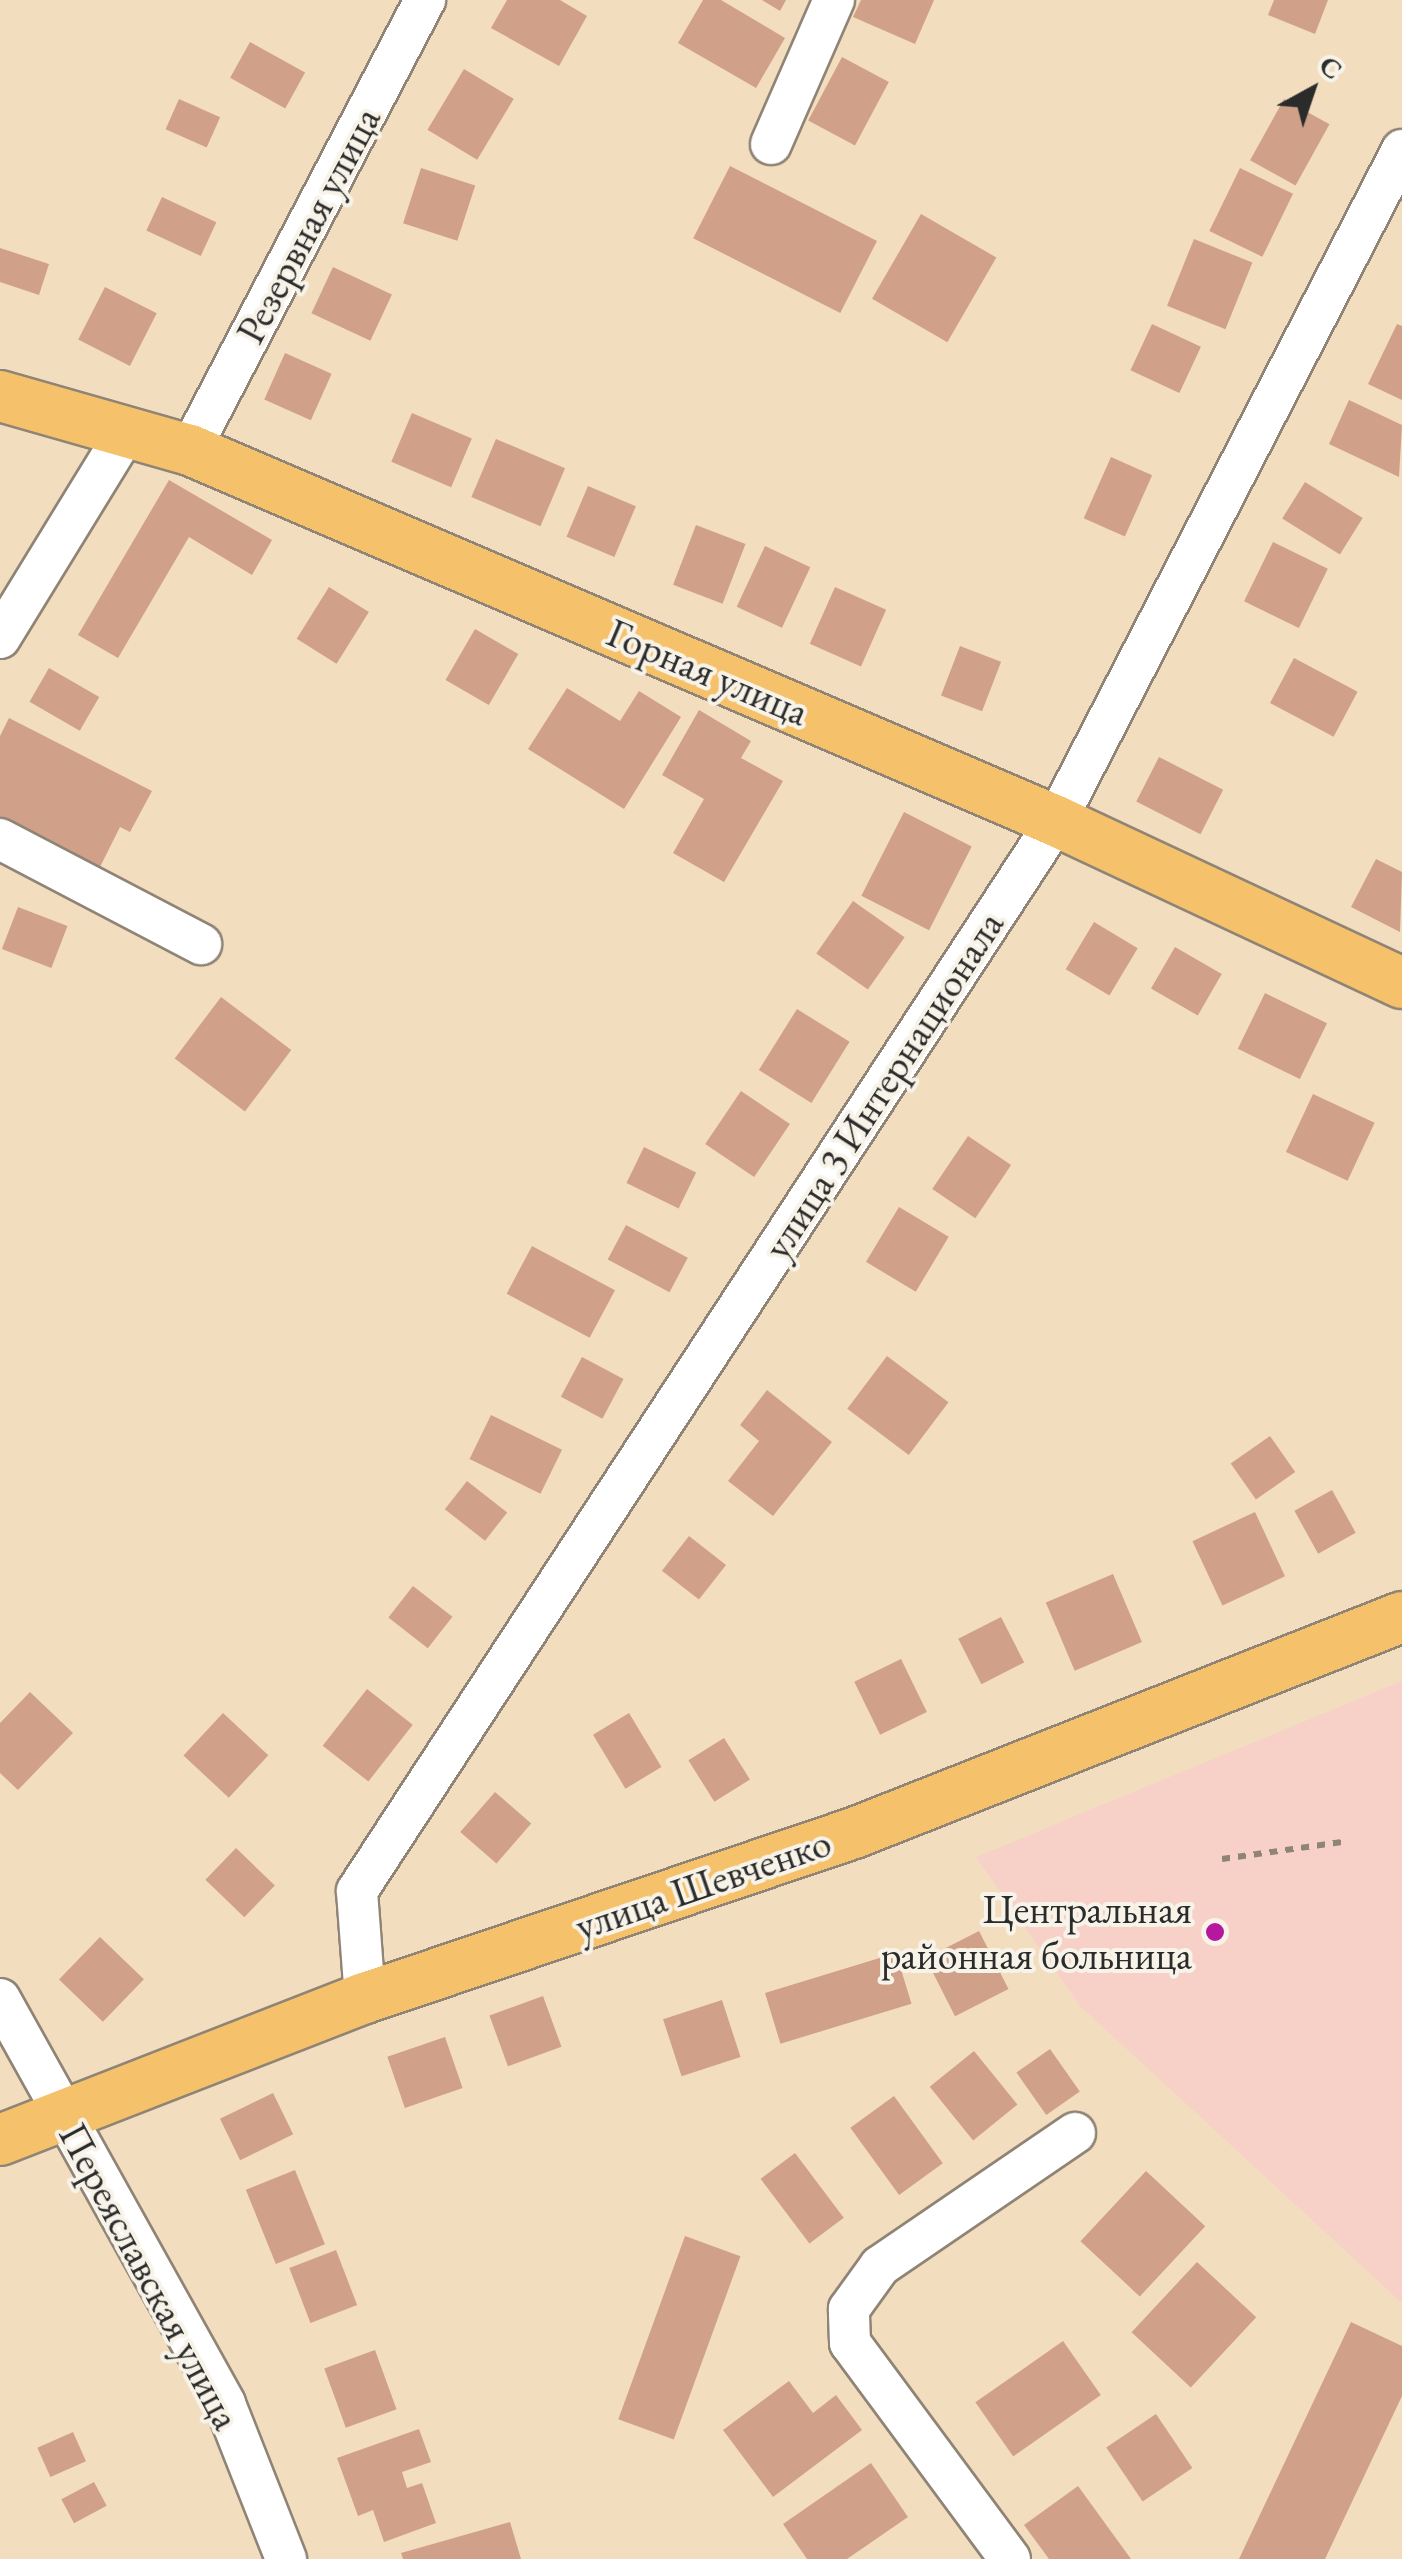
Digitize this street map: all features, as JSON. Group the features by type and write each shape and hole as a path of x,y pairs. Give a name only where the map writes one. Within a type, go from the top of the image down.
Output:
{"main road":[{"name":"Горная улица","path":"0,396 190,450 1056,821 1402,983"},
{"name":"улица Шевченко","path":"0,2140 365,1998 854,1834 1402,1618"}],"street":[{"name":"Резервная улица","path":"190,450 425,0"},
{"path":"772,144 834,0"},
{"name":"улица 3 Интернационала","path":"365,1998 357,1891 1056,821 1402,150"},
{"path":"0,638 125,434"},
{"path":"0,840 201,944"},
{"name":"Переяславская улица","path":"0,1999 226,2404 286,2559"},
{"path":"1010,2559 850,2342 849,2309 880,2266 1076,2133"}],"path":[{"path":"1222,1859 1342,1842"}],"shaded area":[{"name":"Центральная районная больница","path":"1402,1681 1402,2303 1080,2006 976,1857"}],"building":[{"path":"507,0 560,0 587,16 559,66 491,28"},
{"path":"703,0 721,0 785,38 756,88 678,43"},
{"path":"762,0 786,0 780,11"},
{"path":"861,0 934,0 915,44 853,17"},
{"path":"1274,0 1328,0 1315,34 1268,15"},
{"path":"250,42 305,73 285,108 230,78"},
{"path":"842,57 889,82 855,145 808,121"},
{"path":"464,69 514,99 477,160 427,130"},
{"path":"179,99 220,117 207,147 166,129"},
{"path":"1284,99 1329,124 1296,185 1250,160"},
{"path":"730,166 877,241 840,313 693,238"},
{"path":"421,168 475,186 457,241 403,223"},
{"path":"1240,168 1293,194 1262,257 1209,231"},
{"path":"162,197 216,222 201,256 146,231"},
{"path":"921,214 996,258 947,342 872,299"},
{"path":"1194,239 1252,263 1225,329 1167,306"},
{"path":"0,248 49,264 39,295 0,282"},
{"path":"333,267 392,294 370,341 311,313"},
{"path":"105,287 157,313 130,366 78,340"},
{"path":"1152,324 1201,347 1179,393 1130,370"},
{"path":"1397,324 1402,326 1402,400 1368,384"},
{"path":"285,353 332,374 311,420 264,400"},
{"path":"1349,400 1402,425 1399,477 1329,444"},
{"path":"412,413 472,438 451,487 391,462"},
{"path":"496,439 565,468 540,526 471,497"},
{"path":"1111,457 1152,475 1125,537 1084,518"},
{"path":"169,480 272,540 252,575 189,537 118,658 78,635"},
{"path":"1305,482 1363,518 1340,555 1282,518"},
{"path":"588,486 636,506 614,557 567,537"},
{"path":"696,525 745,544 723,604 673,585"},
{"path":"1273,542 1328,569 1299,628 1244,601"},
{"path":"765,546 810,567 782,628 737,607"},
{"path":"329,587 369,612 337,664 297,639"},
{"path":"835,587 886,610 861,666 810,644"},
{"path":"475,629 518,654 489,705 446,680"},
{"path":"960,646 1001,662 982,711 941,695"},
{"path":"1294,658 1358,692 1334,737 1270,703"},
{"path":"49,668 99,697 80,731 30,702"},
{"path":"567,688 620,721 639,691 681,717 624,809 528,749"},
{"path":"699,710 751,741 741,758 783,781 724,882 673,853 704,799 662,775"},
{"path":"9,718 152,791 130,832 120,827 99,869 0,819 0,736"},
{"path":"1159,757 1223,790 1200,834 1136,802"},
{"path":"904,812 972,847 929,930 861,896"},
{"path":"1376,859 1402,872 1400,932 1351,907"},
{"path":"853,901 905,937 868,990 816,953"},
{"path":"18,907 67,926 51,968 2,949"},
{"path":"1094,922 1138,948 1109,995 1066,969"},
{"path":"1175,947 1222,974 1198,1016 1151,989"},
{"path":"1265,993 1327,1023 1300,1079 1238,1049"},
{"path":"221,997 291,1050 245,1111 175,1058"},
{"path":"797,1009 850,1042 811,1103 759,1070"},
{"path":"741,1091 790,1124 754,1177 705,1144"},
{"path":"1313,1094 1375,1123 1348,1181 1286,1152"},
{"path":"968,1136 1011,1165 975,1218 932,1189"},
{"path":"644,1147 696,1172 679,1208 626,1183"},
{"path":"899,1207 949,1237 916,1292 866,1262"},
{"path":"626,1225 688,1258 669,1292 608,1259"},
{"path":"532,1246 615,1290 590,1338 507,1294"},
{"path":"887,1356 948,1402 909,1455 847,1409"},
{"path":"582,1357 623,1379 602,1419 561,1397"},
{"path":"767,1390 832,1442 773,1516 728,1481 759,1441 740,1425"},
{"path":"491,1415 562,1450 541,1494 470,1459"},
{"path":"1270,1436 1295,1472 1256,1500 1231,1464"},
{"path":"467,1481 507,1512 485,1541 445,1509"},
{"path":"1332,1490 1356,1533 1318,1554 1294,1511"},
{"path":"1255,1512 1285,1576 1222,1606 1192,1541"},
{"path":"689,1536 726,1565 699,1600 662,1571"},
{"path":"1113,1574 1142,1642 1075,1671 1046,1603"},
{"path":"413,1586 452,1617 428,1648 388,1618"},
{"path":"1001,1617 1024,1662 981,1684 958,1639"},
{"path":"901,1659 927,1712 880,1735 854,1682"},
{"path":"367,1689 413,1725 368,1781 323,1746"},
{"path":"30,1692 73,1733 18,1790 0,1773 0,1723"},
{"path":"223,1713 268,1755 229,1798 183,1755"},
{"path":"629,1713 661,1767 625,1789 593,1735"},
{"path":"724,1738 750,1780 714,1802 688,1760"},
{"path":"495,1792 531,1823 496,1863 460,1832"},
{"path":"236,1848 275,1886 244,1917 205,1880"},
{"path":"979,1931 1009,1989 955,2016 926,1958"},
{"path":"100,1937 144,1979 103,2022 59,1979"},
{"path":"896,1953 911,2004 780,2044 765,1993"},
{"path":"543,1996 561,2047 508,2066 489,2015"},
{"path":"722,2000 741,2057 682,2076 663,2019"},
{"path":"445,2037 463,2088 405,2108 387,2057"},
{"path":"1050,2049 1080,2092 1046,2115 1016,2073"},
{"path":"974,2051 1017,2105 973,2140 930,2087"},
{"path":"273,2093 293,2134 240,2160 220,2119"},
{"path":"894,2096 943,2163 899,2195 850,2128"},
{"path":"795,2153 844,2218 809,2244 761,2179"},
{"path":"295,2170 325,2244 276,2264 246,2190"},
{"path":"1146,2171 1205,2226 1140,2296 1081,2241"},
{"path":"685,2236 740,2256 674,2439 618,2419"},
{"path":"336,2250 357,2305 310,2323 289,2268"},
{"path":"1197,2262 1256,2317 1191,2387 1132,2332"},
{"path":"1351,2322 1402,2346 1402,2396 1325,2559 1239,2559"},
{"path":"1063,2341 1101,2395 1013,2456 975,2402"},
{"path":"375,2350 397,2409 346,2428 324,2368"},
{"path":"789,2381 813,2413 836,2395 862,2430 773,2497 723,2430"},
{"path":"1156,2414 1192,2468 1143,2501 1106,2448"},
{"path":"419,2429 431,2462 402,2472 407,2488 422,2483 436,2523 384,2542 373,2510 358,2516 337,2458"},
{"path":"73,2432 86,2461 50,2477 37,2448"},
{"path":"871,2463 908,2517 847,2559 807,2559 783,2524"},
{"path":"94,2482 107,2506 74,2523 61,2499"},
{"path":"1078,2486 1131,2559 1049,2559 1024,2525"},
{"path":"510,2522 521,2559 403,2559 401,2553"}],"place":[{"name":"Центральная районная больница","path":"1215,1932"}]}
